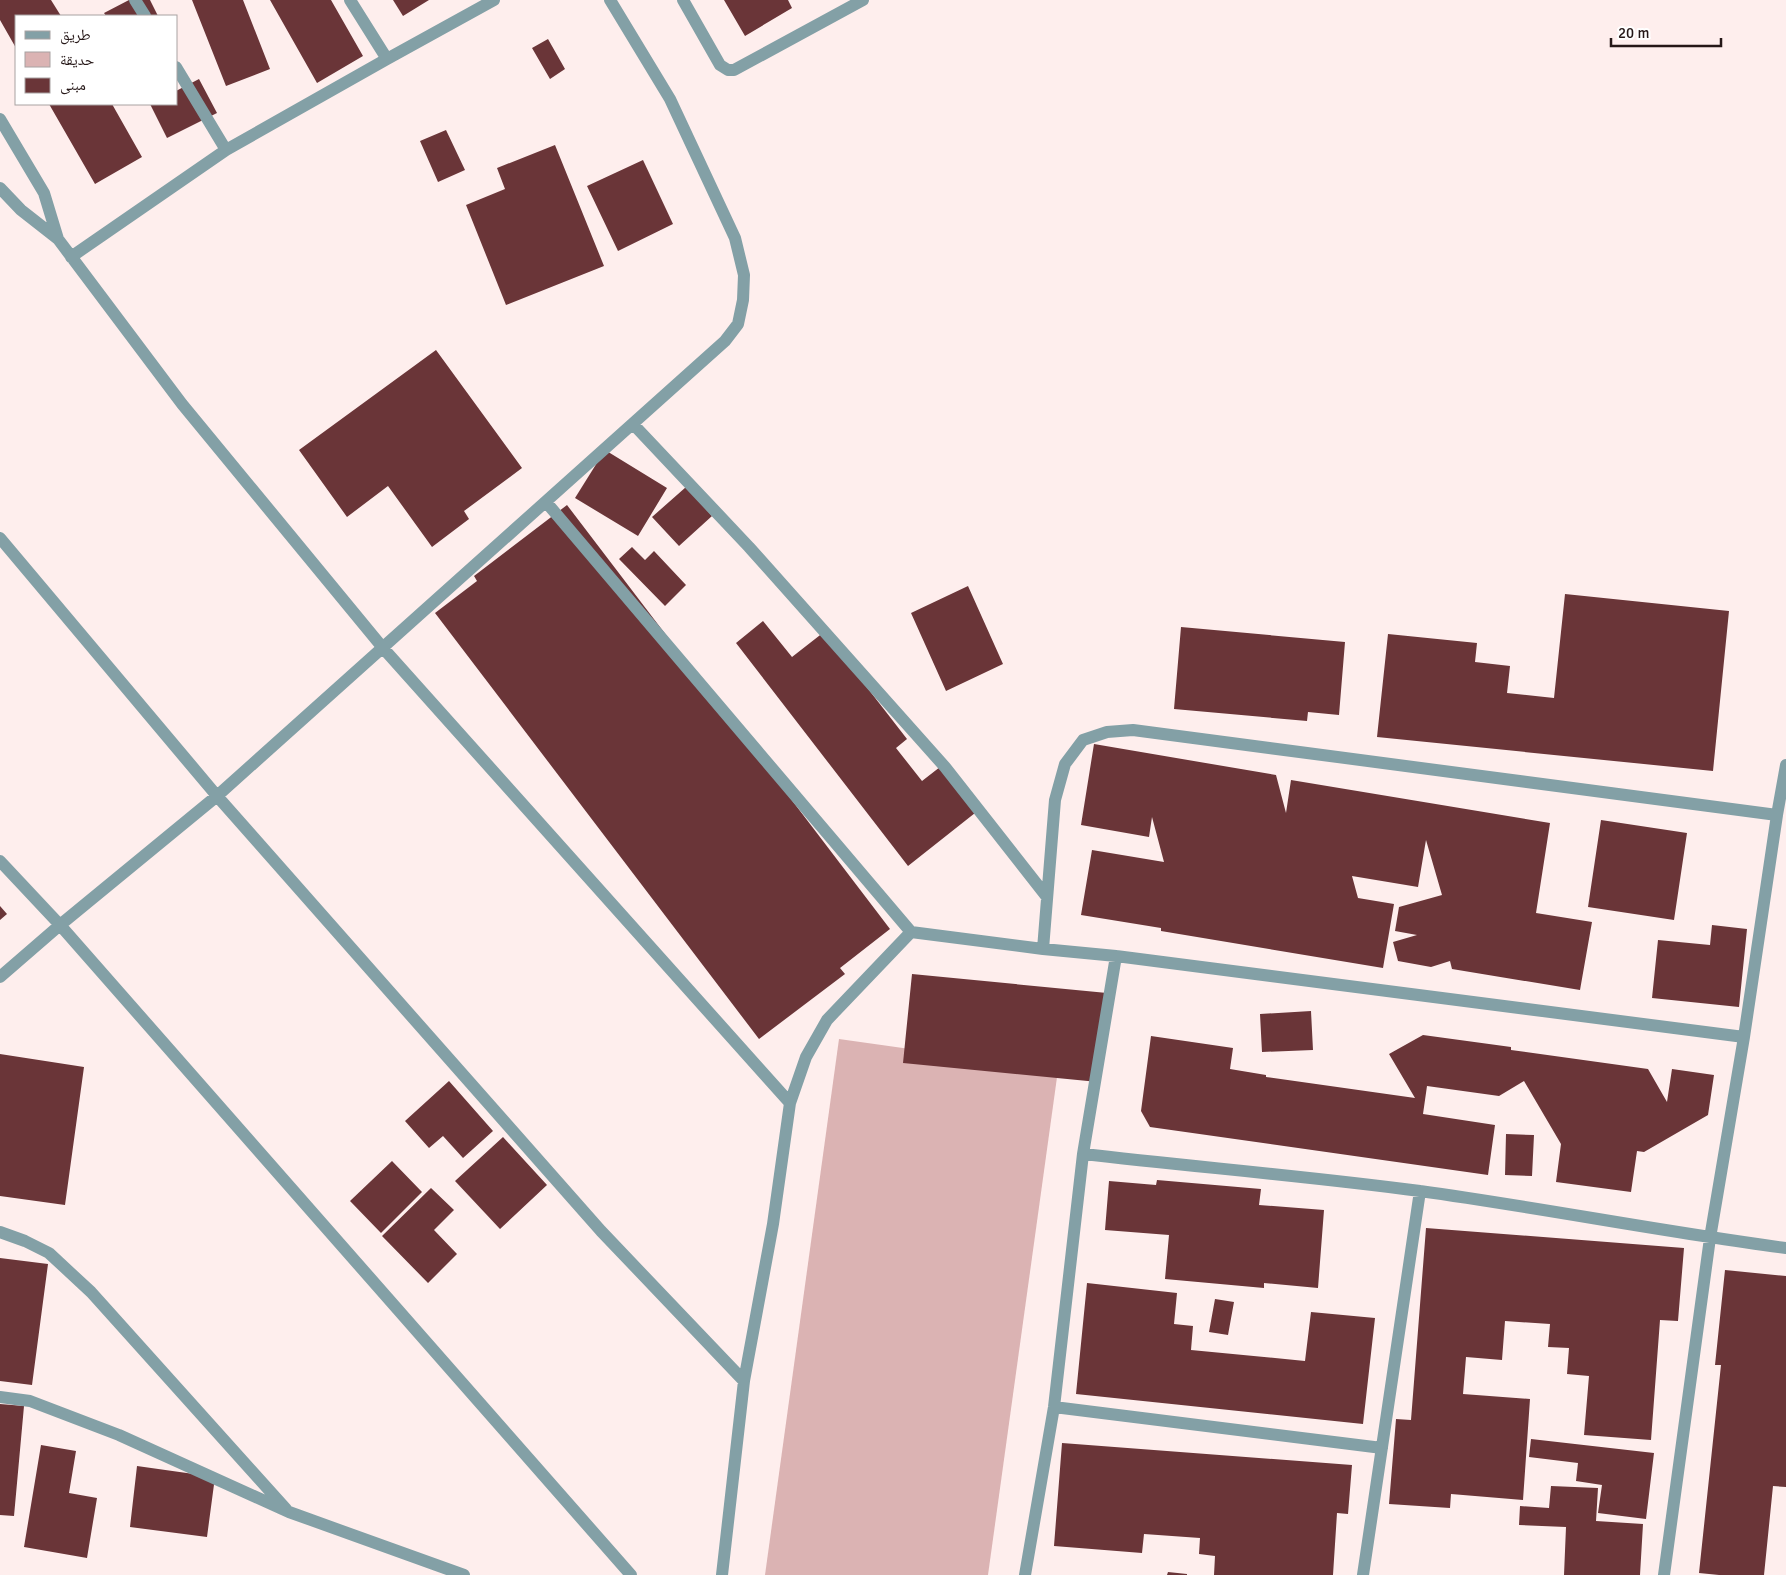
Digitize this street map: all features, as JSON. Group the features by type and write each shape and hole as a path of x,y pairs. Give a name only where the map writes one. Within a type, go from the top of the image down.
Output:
{"street":[{"path":"135,0 144,15"},
{"path":"350,0 386,59"},
{"path":"71,258 226,150 494,0"},
{"path":"0,977 60,925 217,796 725,341 738,324 743,300 744,275 735,238 670,99 610,0"},
{"path":"683,0 720,65 728,70 734,70 863,0"},
{"path":"178,70 226,150"},
{"path":"0,119 44,193 58,239 182,404 383,648 790,1103"},
{"path":"0,188 21,210 58,239"},
{"path":"633,424 756,555 945,767 1048,897"},
{"path":"546,502 911,932 1043,949 1116,956 1744,1037"},
{"path":"0,538 217,796 601,1232 744,1381"},
{"path":"1043,949 1055,800 1066,764 1083,740 1107,732 1133,730 1777,815"},
{"path":"1664,1575 1710,1238 1744,1037 1786,765"},
{"path":"0,861 60,925 631,1575"},
{"path":"722,1575 744,1381 773,1224 790,1103 806,1057 827,1020 911,932"},
{"path":"1025,1575 1054,1406 1082,1154 1116,956"},
{"path":"1082,1154 1420,1191 1710,1238 1786,1248"},
{"path":"1363,1575 1420,1191"},
{"path":"0,1232 25,1241 49,1253 91,1292 289,1512"},
{"path":"0,1397 30,1401 119,1435 289,1512 464,1575"},
{"path":"1054,1406 1382,1448"}],"green space":[{"path":"839,1039 1058,1070 988,1575 765,1575"}],"building":[{"path":"0,0 51,0 60,15 15,15 15,46 0,20"},
{"path":"129,0 150,0 158,15 105,15 104,13"},
{"path":"192,0 243,0 270,69 226,86"},
{"path":"270,0 331,0 363,56 317,83"},
{"path":"393,0 429,0 403,16"},
{"path":"724,0 788,0 792,8 745,36"},
{"path":"548,39 565,69 550,79 532,48"},
{"path":"199,79 217,113 167,138 150,105 178,105 178,90"},
{"path":"50,105 113,105 142,157 95,184"},
{"path":"446,130 465,170 438,182 420,141"},
{"path":"555,145 604,266 506,305 466,205 505,189 497,168"},
{"path":"643,160 673,224 618,251 587,186"},
{"path":"436,350 522,468 464,511 469,519 432,547 388,486 347,517 299,450"},
{"path":"605,450 667,488 638,536 575,498"},
{"path":"686,487 712,516 679,546 652,517"},
{"path":"567,505 890,929 840,968 845,974 759,1039 435,613 477,581 474,576"},
{"path":"632,547 645,560 654,551 686,585 665,606 619,559"},
{"path":"968,586 1003,664 946,691 911,613"},
{"path":"1565,594 1729,611 1713,771 1377,737 1388,634 1477,643 1475,662 1510,666 1507,693 1554,698"},
{"path":"763,621 792,657 824,632 907,739 896,748 922,781 940,767 975,813 908,866 736,643"},
{"path":"1181,627 1345,642 1339,715 1308,712 1307,721 1174,709"},
{"path":"1094,744 1276,775 1286,813 1291,780 1550,823 1536,913 1592,922 1580,990 1452,969 1450,961 1431,967 1398,961 1393,942 1417,935 1395,931 1399,907 1442,895 1426,840 1418,887 1352,876 1358,898 1394,904 1383,968 1161,931 1161,928 1081,915 1092,850 1164,862 1152,817 1149,837 1081,825"},
{"path":"1601,820 1687,833 1674,920 1588,907"},
{"path":"0,906 7,914 0,920"},
{"path":"1712,925 1747,929 1739,1007 1652,998 1658,940 1710,945"},
{"path":"912,974 1107,993 1098,1082 903,1063"},
{"path":"1311,1011 1313,1050 1262,1052 1260,1014"},
{"path":"1423,1035 1511,1047 1511,1050 1648,1069 1667,1102 1672,1069 1714,1075 1708,1115 1644,1152 1637,1151 1631,1192 1556,1182 1561,1144 1524,1081 1499,1096 1427,1086 1423,1114 1495,1125 1488,1175 1150,1127 1141,1111 1151,1036 1233,1048 1230,1069 1266,1075 1266,1077 1415,1098 1389,1054"},
{"path":"0,1054 84,1067 65,1205 0,1196"},
{"path":"449,1081 493,1131 463,1158 443,1136 429,1148 405,1121"},
{"path":"1506,1134 1534,1135 1532,1176 1505,1175"},
{"path":"503,1137 547,1185 500,1229 455,1181"},
{"path":"392,1161 422,1192 381,1233 350,1201"},
{"path":"1157,1180 1261,1189 1259,1205 1324,1210 1318,1288 1264,1283 1264,1288 1165,1279 1169,1235 1105,1230 1109,1181 1156,1185"},
{"path":"431,1188 454,1210 434,1230 457,1254 428,1283 382,1236"},
{"path":"1426,1228 1684,1248 1678,1321 1660,1320 1651,1440 1584,1435 1589,1376 1567,1374 1569,1348 1548,1347 1550,1324 1505,1321 1502,1360 1466,1357 1463,1394 1530,1399 1523,1500 1451,1494 1450,1508 1389,1504 1396,1419 1411,1420"},
{"path":"0,1258 48,1264 32,1385 0,1381"},
{"path":"1725,1270 1786,1276 1786,1487 1773,1486 1764,1575 1699,1573 1721,1365 1715,1365"},
{"path":"1087,1283 1177,1293 1174,1324 1193,1326 1191,1350 1305,1361 1311,1312 1375,1318 1363,1424 1076,1394"},
{"path":"1215,1299 1234,1302 1228,1335 1209,1332"},
{"path":"0,1404 24,1406 14,1516 0,1515"},
{"path":"1531,1439 1654,1453 1646,1519 1598,1513 1602,1485 1576,1481 1578,1463 1529,1457"},
{"path":"1062,1443 1352,1465 1348,1514 1337,1513 1333,1575 1214,1575 1215,1556 1199,1554 1200,1538 1144,1534 1142,1553 1054,1546"},
{"path":"41,1445 76,1451 69,1493 97,1498 87,1558 24,1547"},
{"path":"137,1466 215,1477 207,1537 130,1527"},
{"path":"1551,1486 1598,1488 1596,1521 1643,1524 1640,1575 1564,1575 1566,1527 1519,1525 1520,1506 1549,1508"},
{"path":"1168,1572 1187,1574 1187,1575 1167,1575"}]}
